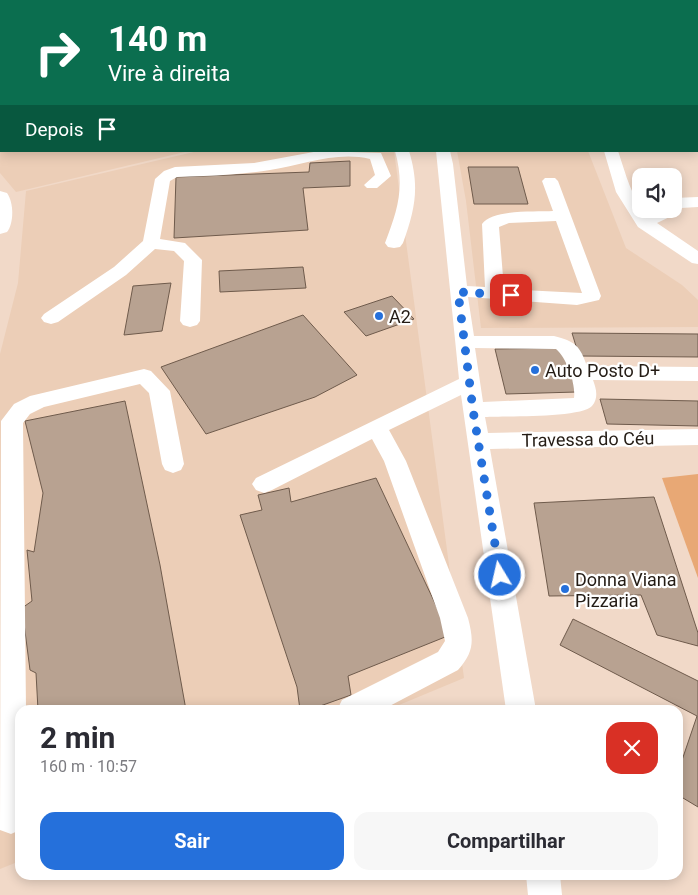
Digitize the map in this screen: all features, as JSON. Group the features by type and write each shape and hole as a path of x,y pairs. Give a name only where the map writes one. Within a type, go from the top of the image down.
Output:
{"highway":[{"path":"0,197 2,219 0,228"}],"street":[{"path":"197,172 262,152"},
{"path":"51,318 120,271 151,243 162,179 169,174 250,168 343,152"},
{"path":"358,152 376,156 382,176 372,185"},
{"path":"394,243 406,212 410,189 408,168 402,152"},
{"path":"443,152 473,410 520,705"},
{"path":"611,152 627,199 644,223 698,259"},
{"path":"458,292 577,299 592,296 550,181"},
{"path":"622,186 632,191"},
{"path":"495,294 490,224 506,218 563,216"},
{"path":"644,223 654,218"},
{"path":"151,243 179,247 193,260 190,321"},
{"path":"464,342 554,342 563,345 572,352 586,390 584,402 577,406 473,410"},
{"path":"579,373 698,374"},
{"path":"11,818 12,421 22,409 38,401 144,376 159,391 173,464"},
{"path":"264,484 470,382"},
{"path":"362,705 448,661 456,653 460,643 454,618 395,461 376,427"},
{"name":"Travessa do Céu","path":"478,441 698,437"},
{"path":"544,880 545,895"}],"shaded area":[{"path":"0,152 185,152 16,192 0,173"},
{"path":"194,152 394,152 464,678 399,705 15,705 15,863 0,869 0,354 18,283 26,191"},
{"path":"457,152 588,152 626,248 682,285 698,300 698,327 481,328 466,201"},
{"path":"698,474 698,578 662,478"}],"building":[{"path":"350,161 350,186 303,188 308,230 174,238 176,177 309,172 310,163"},
{"path":"468,167 518,167 528,204 474,204"},
{"path":"303,267 306,288 220,292 219,271"},
{"path":"171,283 162,331 124,335 133,286"},
{"name":"A2","path":"392,296 414,319 366,336 344,312"},
{"path":"303,315 357,375 315,397 206,434 161,367"},
{"path":"572,333 698,334 698,357 579,356"},
{"name":"Auto Posto D+","path":"562,348 577,392 506,394 495,349"},
{"path":"600,399 698,401 698,426 607,424"},
{"path":"125,401 160,565 185,705 38,705 36,673 30,670 22,608 32,601 27,550 34,552 43,493 25,421"},
{"path":"376,478 450,635 348,676 351,695 323,705 299,705 297,687 240,515 262,510 258,495 289,488 291,502"},
{"path":"654,497 698,633 698,646 657,635 641,595 549,596 534,503"},
{"path":"573,619 698,681 698,807 683,798 683,757 697,716 683,709 683,705 676,705 560,645"}],"place":[{"name":"A2","path":"379,316"},
{"name":"Auto Posto D+","path":"535,370"},
{"name":"Donna Viana Pizzaria","path":"565,589"}],"route":[{"path":"500,575 473,410 458,292 511,295"}]}
